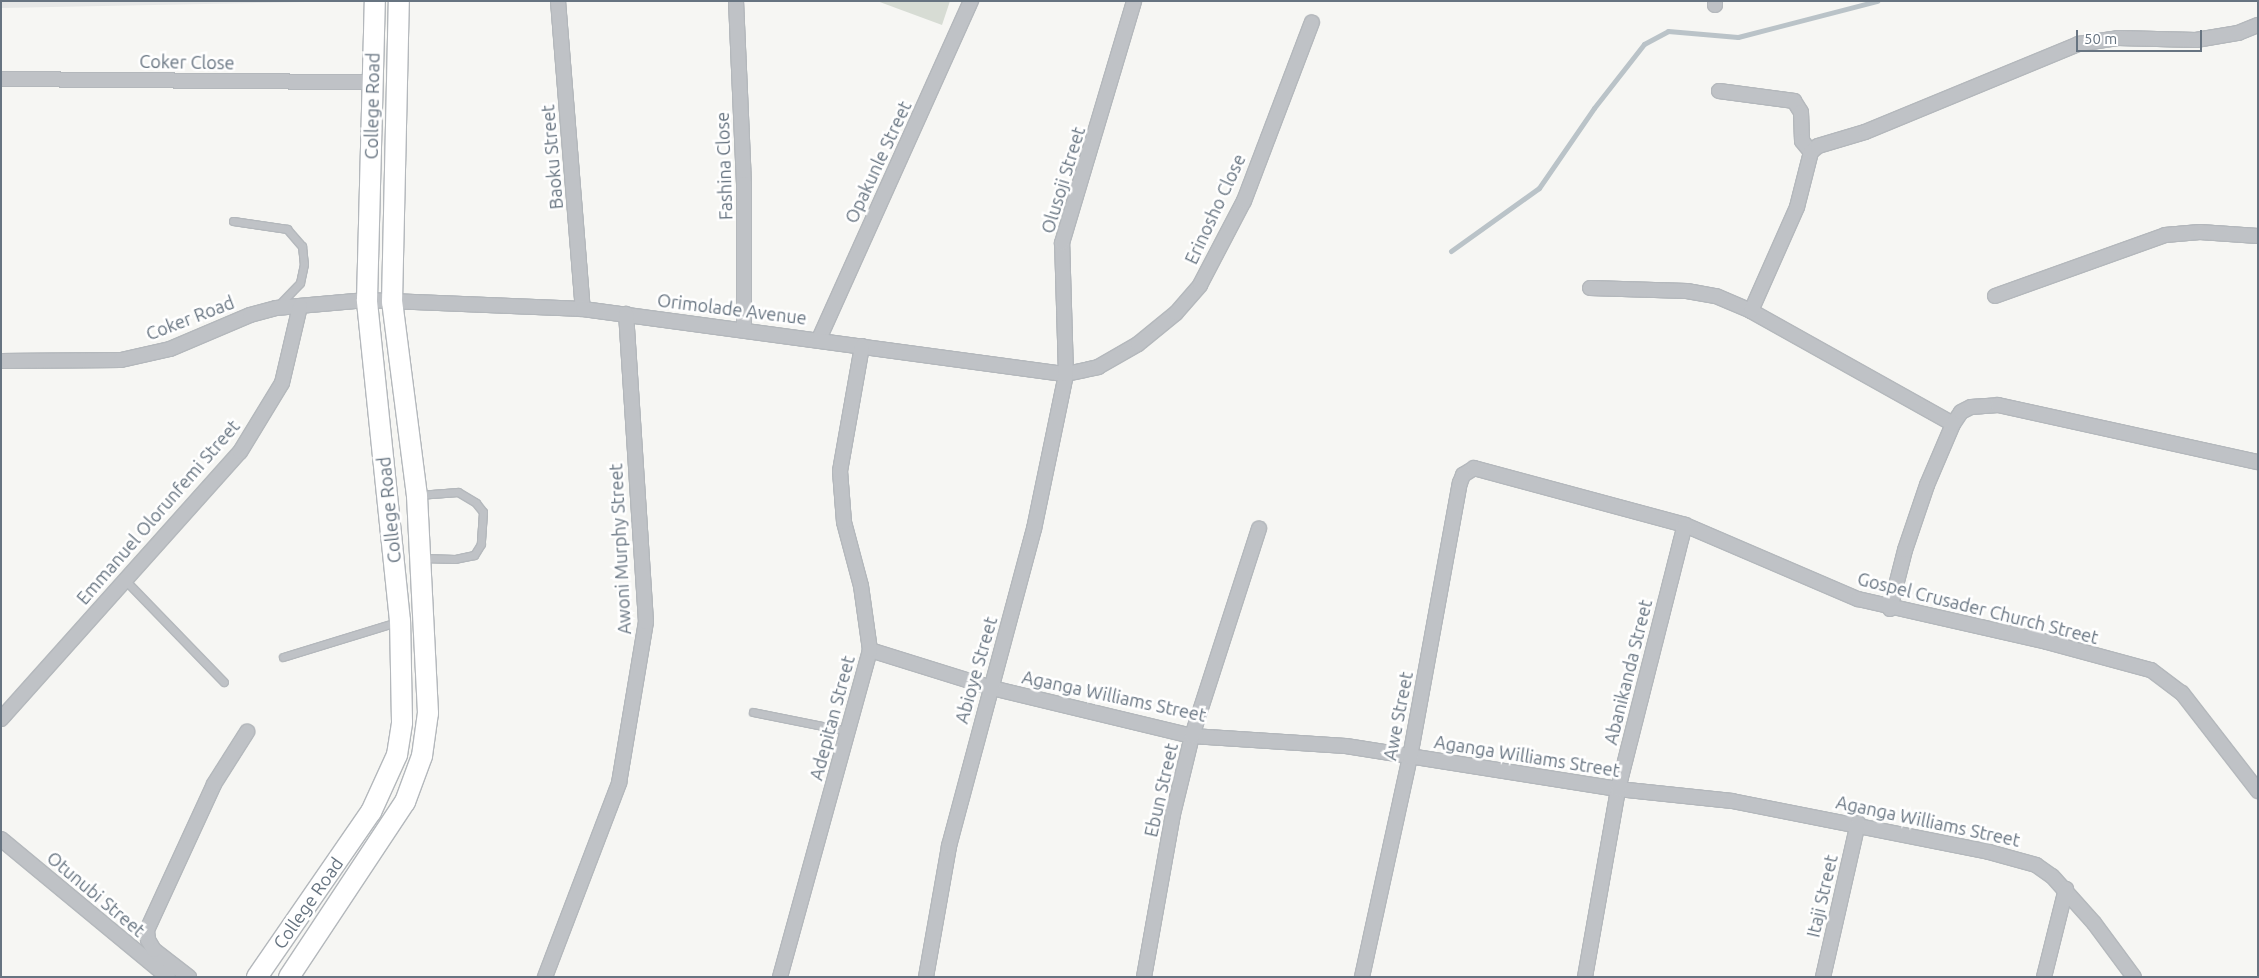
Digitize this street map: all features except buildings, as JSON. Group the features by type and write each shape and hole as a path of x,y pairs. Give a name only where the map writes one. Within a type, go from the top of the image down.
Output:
{"main road":[{"name":"College Road","path":"257,977 371,812 397,755 402,722 400,621 367,300 375,1"},
{"name":"College Road","path":"289,977 405,802 422,756 428,713 417,496 392,302 399,1"}],"street":[{"name":"Baoku Street","path":"558,1 583,309"},
{"name":"Fashina Close","path":"736,1 744,184 744,330"},
{"name":"Opakunle Street","path":"819,339 971,1"},
{"name":"Olusoji Street","path":"1066,374 1062,243 1134,1"},
{"name":"Erinosho Close","path":"1066,374 1098,367 1138,344 1176,313 1200,285 1244,201 1312,22"},
{"path":"1751,311 1797,207 1811,152 1827,142 1873,129 2078,44 2118,38 2196,40 2238,33 2258,25"},
{"name":"Coker Close","path":"1,79 373,82"},
{"path":"1719,90 1794,101 1801,112 1802,141 1811,152"},
{"path":"1995,296 2164,235 2210,233 2258,236"},
{"path":"1590,288 1687,292 1716,296 1751,311 1953,424"},
{"name":"Coker Road","path":"1,361 120,360 170,349 250,315 276,308 367,300 392,302"},
{"name":"Orimolade Avenue","path":"392,302 583,309 819,339 1066,374"},
{"name":"Emmanuel Olorunfemi Street","path":"1,718 240,452 261,421 282,383 300,306"},
{"name":"Awoni Murphy Street","path":"546,977 618,783 646,622 626,314"},
{"name":"Adepitan Street","path":"780,977 870,650 861,586 844,522 840,471 862,346"},
{"name":"Abioye Street","path":"926,977 949,846 979,726 992,688 1034,529 1066,374"},
{"path":"1890,608 1908,541 1953,424 1961,412 1971,407 1998,405 2258,462"},
{"name":"Gospel Crusader Church Street","path":"1474,468 1685,525 1837,592 1890,608 2047,642 2151,670 2182,693 2258,791"},
{"name":"Awe Street","path":"1362,977 1410,757 1460,483 1463,475 1474,468"},
{"name":"Abanikanda Street","path":"1585,977 1618,789 1685,525"},
{"name":"Ebun Street","path":"1144,977 1173,814 1192,736 1259,530"},
{"name":"Aganga Williams Street","path":"870,650 992,688 1192,736 1294,741 1618,789 1732,801 1858,823 2036,865 2066,889 2134,977"},
{"path":"189,977 154,950 147,930 214,784 247,732"},
{"name":"Itaji Street","path":"1823,977 1858,823"},
{"name":"Otunubi Street","path":"1,838 168,977"},
{"path":"2044,977 2066,889"}],"lane":[{"path":"233,221 287,229 302,246 304,264 300,282 276,308"},
{"path":"417,496 458,492 476,503 484,512 481,544 474,555 455,559 420,558"},
{"path":"124,580 224,682"},
{"path":"283,657 400,621"},
{"path":"753,712 848,731"}],"shaded area":[{"path":"1,1 357,1 1,8"},
{"path":"877,1 950,1 942,25"}],"waterway":[{"path":"1451,251 1539,188 1594,108 1644,44 1668,31 1738,37 1877,1"}]}
